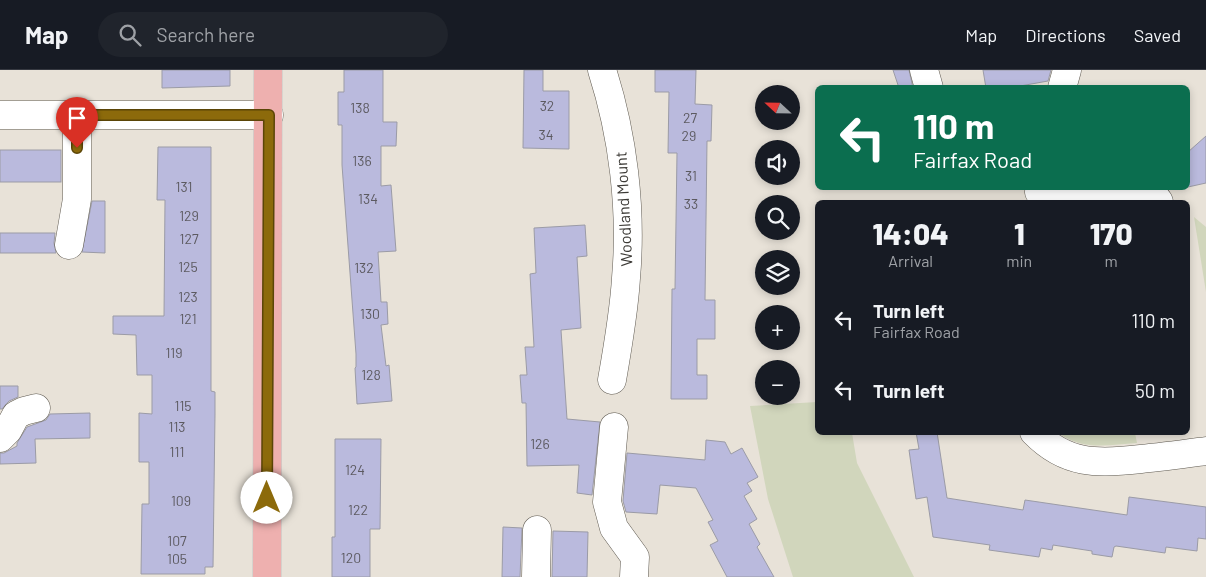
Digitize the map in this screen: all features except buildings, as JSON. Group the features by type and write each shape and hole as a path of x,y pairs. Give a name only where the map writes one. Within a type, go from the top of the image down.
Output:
{"main road":[{"path":"267,577 268,70"}],"street":[{"name":"Woodland Mount","path":"602,70 608,87 621,147 627,217 627,276 622,326 612,380"},
{"path":"924,70 929,85"},
{"path":"1063,85 1066,70"},
{"path":"0,115 269,115"},
{"path":"69,245 77,199 77,115"},
{"path":"1038,194 1059,198 1122,190"},
{"path":"1141,190 1158,200"},
{"path":"0,438 8,430 16,415 36,408"},
{"path":"614,427 607,502 614,528 634,567"},
{"path":"1037,435 1044,443 1062,453 1075,459 1092,462 1112,463 1206,450"},
{"path":"536,577 537,530"}],"green space":[{"path":"1194,217 1206,227 1206,292"},
{"path":"815,402 815,435 852,435 857,463 914,577 793,577 768,499 750,406 800,405 800,403"},
{"path":"1062,435 1135,435 1137,443 1096,446 1068,439"}],"route":[{"path":"77,148 77,115 269,115 267,498"}]}
